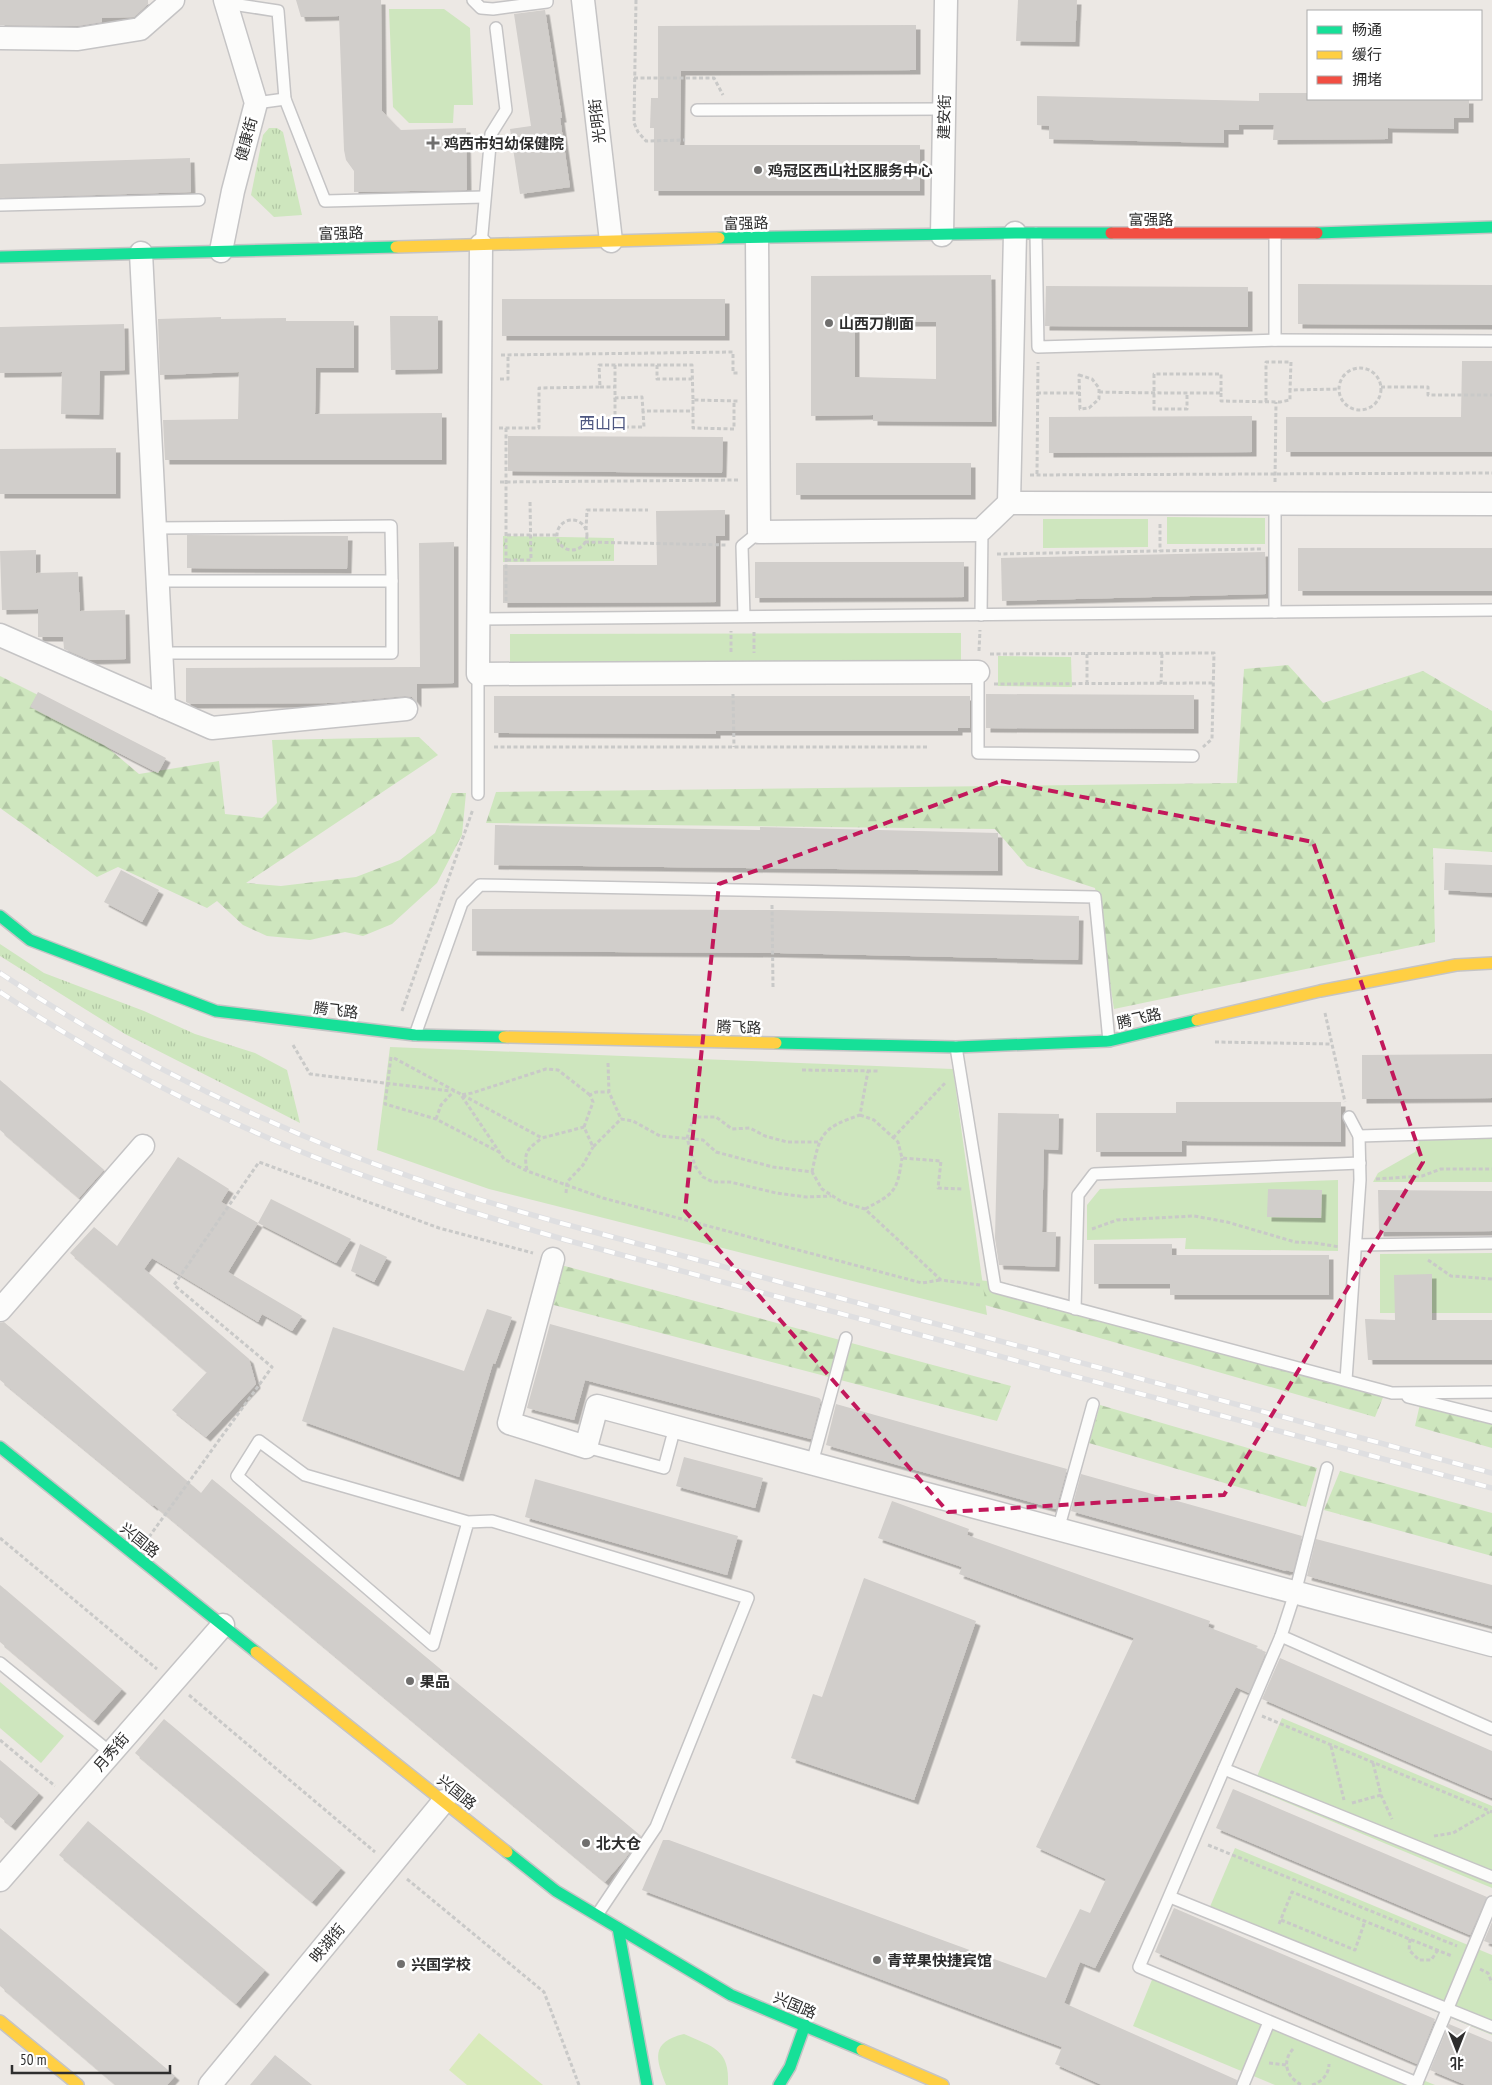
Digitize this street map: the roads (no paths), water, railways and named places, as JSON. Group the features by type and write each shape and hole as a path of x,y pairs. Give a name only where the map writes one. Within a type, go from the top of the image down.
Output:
{"street":[{"path":"0,38 78,39 140,29 173,0"},
{"name":"光明街","path":"583,0 611,241"},
{"name":"建安街","path":"942,234 946,0"},
{"name":"健康街","path":"221,251 233,191 256,103 226,1"},
{"name":"富强路","path":"0,257 757,237 1026,233 1275,234 1492,227"},
{"path":"757,237 759,479 751,539 982,529 1009,503 1011,393 1026,233"},
{"path":"481,245 478,674 981,666"},
{"path":"141,253 164,706"},
{"path":"1009,503 1492,504"},
{"path":"0,635 212,728 406,709"},
{"name":"腾飞路","path":"0,916 30,940 216,1011 415,1035 956,1047 1110,1041 1320,991 1456,965 1492,963"},
{"path":"0,1310 143,1146"},
{"path":"553,1259 509,1423 586,1447 597,1406 1492,1645"},
{"name":"兴国路","path":"0,1447 556,1891 731,1995 943,2085"},
{"name":"月秀街","path":"0,1880 223,1625"},
{"name":"映湖街","path":"210,2085 444,1801"},
{"path":"618,1928 647,2085"},
{"path":"0,2021 78,2085"},
{"path":"779,2085 790,2067 805,2025"}],"lane":[{"path":"473,0 481,8 493,9 547,2 546,0"},
{"path":"226,1 278,11 285,99 325,201 484,197"},
{"path":"481,245 484,197 492,134 506,110 496,28"},
{"path":"256,103 285,99"},
{"path":"697,110 944,109"},
{"path":"0,205 199,200"},
{"path":"1026,233 1038,347 1275,340 1492,341"},
{"path":"1275,234 1275,340"},
{"path":"1275,504 1275,612"},
{"path":"155,528 391,526 392,653 161,653"},
{"path":"981,615 982,529"},
{"path":"744,616 751,539"},
{"path":"158,581 392,581"},
{"path":"479,619 1492,610"},
{"path":"981,666 978,753 1193,756"},
{"path":"478,674 478,794"},
{"path":"415,1035 462,903 480,885 1095,897 1110,1041"},
{"path":"956,1047 995,1287 1492,1418"},
{"path":"1346,1380 1360,1180 1359,1136 1349,1117"},
{"path":"1359,1136 1492,1132"},
{"path":"1075,1308 1078,1195 1094,1174 1360,1163"},
{"path":"1356,1247 1492,1243"},
{"path":"812,1463 846,1338"},
{"path":"1392,1393 1492,1392"},
{"path":"1058,1530 1094,1404"},
{"path":"586,1447 664,1468 675,1427"},
{"path":"468,1522 433,1645 237,1476 259,1441 305,1475 468,1522 492,1521 748,1598 656,1827 597,1915"},
{"path":"1327,1468 1281,1636 1139,1967 1416,2084 1492,1902"},
{"path":"1281,1636 1492,1729"},
{"path":"0,1664 111,1752"},
{"path":"1224,1769 1492,1877"},
{"path":"1170,1897 1492,2027"},
{"path":"1243,2085 1269,2022"}],"railway":[{"path":"0,973 100,1035 203,1090 310,1139 441,1187 506,1208 594,1232 1492,1473"},
{"path":"0,992 67,1034 137,1074 208,1110 280,1143 350,1171 422,1196 566,1240 1492,1488"}],"place":[{"name":"鸡西市妇幼保健院","path":"433,143"},
{"name":"鸡冠区西山社区服务中心","path":"758,170"},
{"name":"山西刀削面","path":"829,323"},
{"name":"果品","path":"410,1681"},
{"name":"北大仓","path":"586,1843"},
{"name":"青苹果快捷宾馆","path":"877,1960"},
{"name":"兴国学校","path":"401,1964"}],"district":[{"name":"西山口","path":"603,423"}]}
